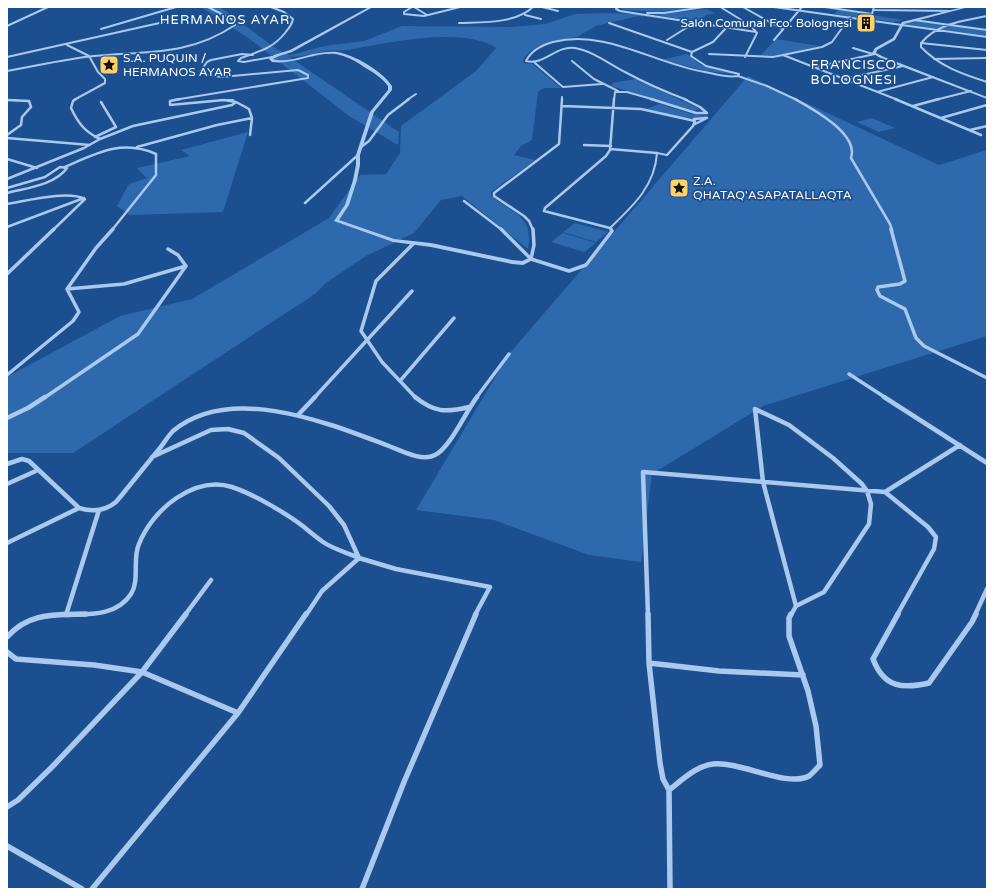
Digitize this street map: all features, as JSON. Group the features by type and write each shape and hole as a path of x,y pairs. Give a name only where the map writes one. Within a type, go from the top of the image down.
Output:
{"street":[{"path":"7,26 48,7"},
{"path":"101,30 176,7"},
{"path":"7,71 89,56 141,53 187,47 204,43 235,25 235,21 208,7"},
{"path":"271,7 289,16 292,20 292,24 276,44 253,55 241,58 238,61 244,62 289,52 347,18 371,7"},
{"path":"427,15 413,7 404,12 404,14 413,16 427,15 460,7"},
{"path":"525,15 533,7"},
{"path":"542,7 558,11"},
{"path":"618,7 616,10 624,12 756,32"},
{"path":"624,12 664,13 704,7"},
{"path":"743,7 782,29"},
{"path":"774,7 987,37"},
{"path":"774,40 802,7"},
{"path":"825,7 872,14 874,8 950,11"},
{"path":"875,54 874,51 876,49 894,39 901,24 919,18 967,7"},
{"path":"722,8 751,26 756,32 757,35 745,56"},
{"path":"459,23 489,21 525,15 541,19"},
{"path":"987,16 949,25 936,30 926,35 921,43 921,47 933,59 956,71 987,82"},
{"path":"709,54 762,57 783,55 830,44 850,17"},
{"path":"914,20 987,30"},
{"path":"7,57 67,45 164,22"},
{"path":"609,23 692,52 713,42 726,28"},
{"path":"668,40 694,23"},
{"path":"602,84 563,87 535,63 526,61 535,51 546,45 569,39 589,38 622,45 657,60 688,69 717,75 738,76 754,81 814,109 829,118 850,142 853,150 852,158 890,224 905,281 900,284 878,287 877,290 880,296 905,309 916,338 924,346 987,378"},
{"path":"921,43 987,51 986,58 933,59"},
{"path":"67,45 89,56 98,72 105,79 105,83 73,101 71,108 79,126 100,139"},
{"path":"535,63 542,61 559,49 573,48 582,50 636,78 696,105 707,113 696,113 628,92 618,91 602,84 572,61"},
{"path":"853,48 875,54 987,98"},
{"path":"692,52 691,56 703,65 735,72 739,74 738,76"},
{"path":"272,56 271,60 277,62 324,53 339,53 353,58 388,82 390,86 390,90 372,112 358,154 358,165 355,180 347,205 336,221 393,240 512,262 523,263 531,259"},
{"path":"250,135 252,118 249,109 232,100 176,105 170,104 169,102 175,99 308,78 308,75 298,70 221,76 207,76 201,74 200,72 207,62 211,60 242,54 253,55"},
{"path":"814,67 875,54"},
{"path":"783,55 981,135"},
{"path":"756,61 762,57"},
{"path":"843,79 903,66"},
{"path":"876,92 933,77"},
{"path":"982,80 987,79"},
{"path":"610,228 544,211 545,208 606,156 611,147 614,93 618,91"},
{"path":"912,106 970,91"},
{"path":"361,147 370,141 388,115 416,94"},
{"path":"531,259 535,239 534,226 526,217 494,196 494,193 559,144 562,97"},
{"path":"7,100 29,101 31,107 22,117 21,125 7,136"},
{"path":"95,137 116,127 101,102"},
{"path":"7,180 133,126 232,105 236,102"},
{"path":"941,118 987,105"},
{"path":"562,106 641,109 691,119 707,118 695,124 668,155 611,147 584,145"},
{"path":"7,188 45,177 55,169 65,167 108,149 134,147 217,125 252,118"},
{"path":"691,119 696,122 695,124"},
{"path":"969,130 987,126"},
{"path":"7,136 90,145"},
{"path":"67,289 96,248 136,202 156,174 156,154 148,149 134,147"},
{"path":"610,228 643,194 651,183 657,161 657,153"},
{"path":"305,203 358,154"},
{"path":"7,159 37,168"},
{"path":"7,192 50,180 67,170 65,167"},
{"path":"7,204 62,197 79,196 84,198"},
{"path":"7,227 84,198"},
{"path":"7,274 84,198"},
{"path":"464,201 497,225 531,259 569,271 576,270 586,265 612,231 610,228"},
{"path":"414,243 376,280 361,331 366,342 400,381 424,404 433,409 445,411 469,406"},
{"path":"168,249 178,255 186,266"},
{"path":"67,289 124,284 186,266"},
{"path":"7,418 28,408 138,334 186,266"},
{"path":"7,375 73,321 79,312 67,289"},
{"path":"298,415 412,291"},
{"path":"400,381 454,318"},
{"path":"7,464 26,460 79,508 90,511 100,510 110,507 116,502 173,432 187,422 220,409 249,408 298,415 416,456 434,456 444,449 469,406 510,354"},
{"path":"849,374 987,463"},
{"path":"669,790 695,770 713,764 732,764 798,779 810,775 820,765 816,726 803,675 789,636 790,618 796,606 824,592 869,524 873,513 872,504 867,490 851,473 793,427 755,409 763,482 796,606"},
{"path":"152,457 211,430 221,428 243,433 256,440 272,452 338,516 359,558"},
{"path":"885,492 960,445"},
{"path":"7,484 38,470"},
{"path":"670,889 669,790 663,779 660,763 649,663 645,511 642,472 885,492 928,527 936,537 934,549 873,659 877,670 890,681 900,686 910,687 929,683 972,622 987,589"},
{"path":"7,637 17,626 40,616 104,613 121,604 131,594 135,580 138,545 150,524 161,510 179,497 202,487 213,485 231,487 252,496 303,526 324,543 359,558 396,569 490,587 479,606 420,744 377,848 362,889"},
{"path":"7,543 79,508"},
{"path":"66,615 100,510"},
{"path":"92,889 238,713 322,592 359,558"},
{"path":"7,807 18,800 46,772 142,672 211,580"},
{"path":"7,652 16,659 94,665 142,672 238,713"},
{"path":"649,663 719,671 803,675"},
{"path":"7,846 82,889"}],"shaded area":[{"path":"201,7 220,7 278,50 289,55 324,46 364,41 402,26 511,27 545,24 575,14 606,13 637,14 658,18 638,16 596,26 577,37 549,42 537,47 528,53 523,60 524,63 533,64 561,88 544,88 538,92 532,140 521,146 514,155 535,160 491,192 491,196 520,216 525,222 528,229 529,238 528,249 462,196 441,200 414,233 366,256 326,283 315,294 73,453 7,453 7,377 120,316 192,299 329,218 360,175 386,174 400,153 401,126 476,71 496,48 482,41 445,37 403,40 349,50 327,51 296,57 288,56 399,132 398,145 349,116 251,40"},
{"path":"697,7 658,12 624,10 621,8"},
{"path":"706,9 715,13 706,15 702,19 724,25 655,15"},
{"path":"838,10 904,20 893,22 834,14"},
{"path":"917,20 946,25 934,29 905,24"},
{"path":"951,25 987,31 987,36 940,29"},
{"path":"776,39 820,46 769,57 760,56"},
{"path":"687,54 701,65 739,75 707,71 661,60"},
{"path":"748,76 939,165 987,150 987,336 763,406 652,474 641,562 589,555 494,520 416,510 509,354"},
{"path":"635,79 700,109 694,111 611,86 613,83"},
{"path":"660,104 691,114 709,116 703,118 687,118 646,109"},
{"path":"872,118 895,128 879,132 857,122"},
{"path":"248,132 223,212 130,215 117,206 129,184 147,178 137,168 190,156 181,150"},
{"path":"575,223 608,232 596,242 563,232"},
{"path":"563,233 596,243 584,252 551,242"}],"place":[{"name":"Salón Comunal Fco. Bolognesi","path":"866,23"},
{"name":"S.A. PUQUIN / HERMANOS AYAR","path":"109,65"},
{"name":"Z.A. QHATAQ'ASAPATALLAQTA","path":"679,188"}],"district":[{"name":"HERMANOS AYAR","path":"225,19"},
{"name":"FRANCISCO BOLOGNESI","path":"854,72"}]}
